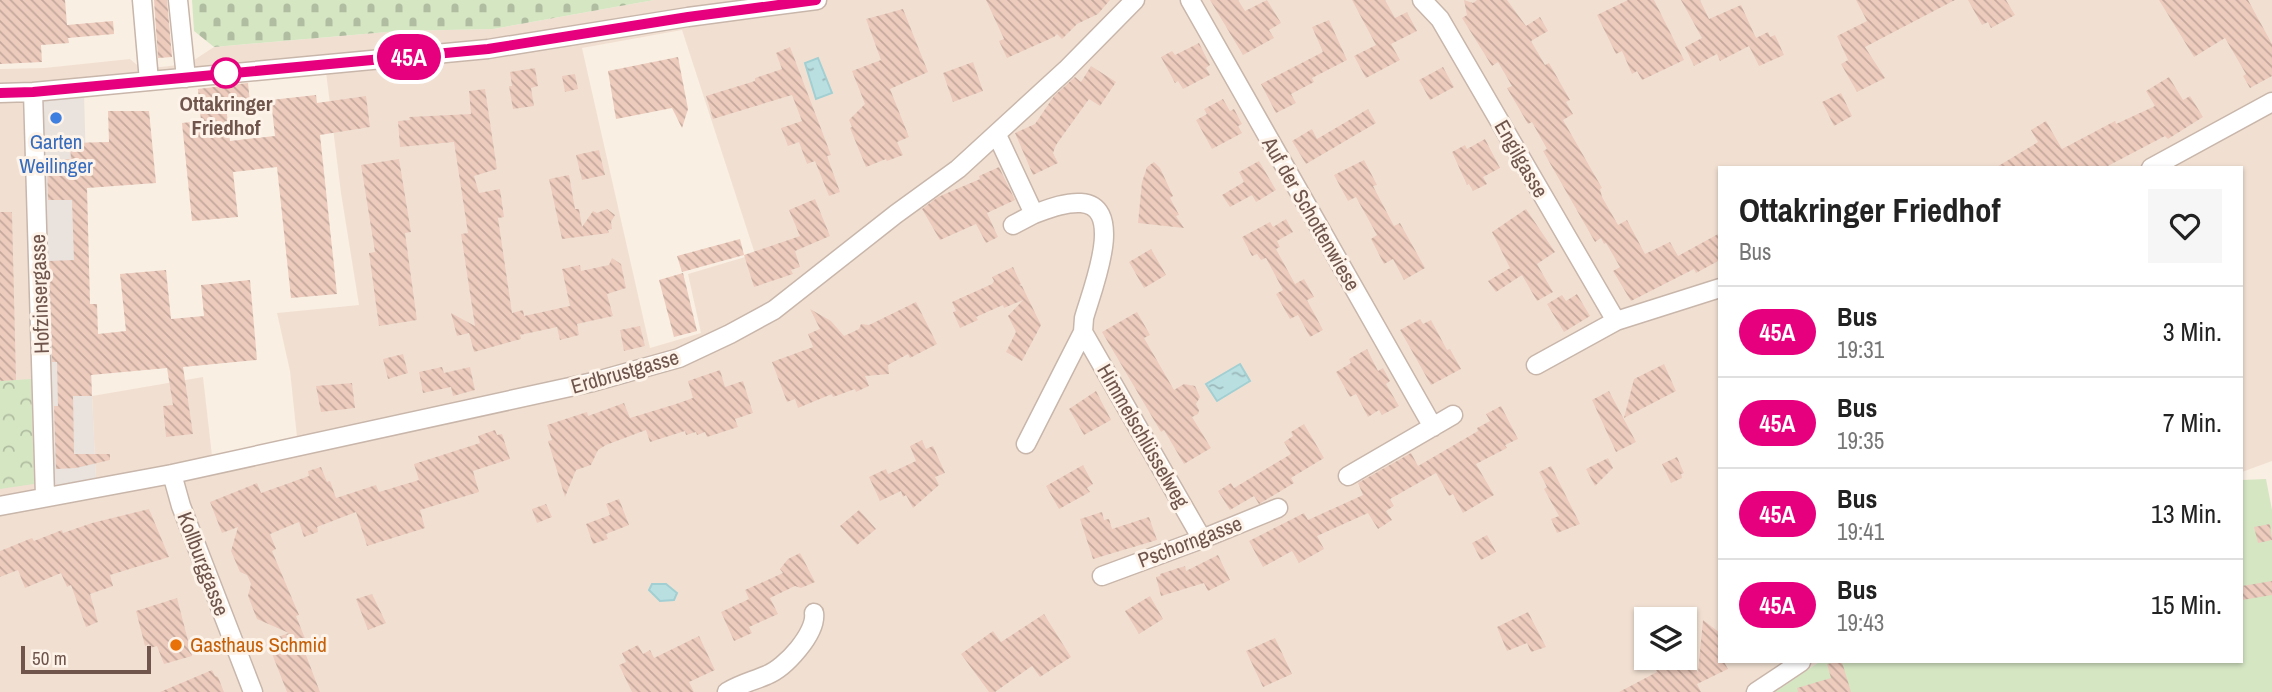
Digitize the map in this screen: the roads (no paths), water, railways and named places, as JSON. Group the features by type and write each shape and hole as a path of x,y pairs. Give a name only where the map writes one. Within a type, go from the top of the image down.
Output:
{"street":[{"path":"142,0 149,81"},
{"path":"178,0 186,78"},
{"path":"0,93 488,49 688,17 817,0"},
{"name":"Erdbrustgasse","path":"0,506 172,474 593,383 679,358 774,310 958,169 1112,26 1135,0"},
{"name":"Auf der Schottenwiese","path":"1190,0 1433,427"},
{"name":"Engilgasse","path":"1422,0 1440,19 1616,321"},
{"name":"Hofzinsergasse","path":"33,92 46,496"},
{"path":"2155,166 2272,102"},
{"path":"997,135 1034,214"},
{"path":"1013,225 1034,214 1072,203 1084,203 1094,207 1101,215 1105,230 1083,332 1026,444"},
{"path":"1536,365 1616,321 1718,289"},
{"name":"Himmelschlüsselweg","path":"1083,332 1202,540"},
{"path":"1348,476 1453,415"},
{"name":"Kollburggasse","path":"172,474 181,506 253,692"},
{"name":"Pschorngasse","path":"1102,576 1202,540 1278,508"},
{"path":"727,692 743,682 767,676 786,662 811,630 815,621 814,613"},
{"path":"1756,692 1800,663"}],"water":[{"path":"818,58 832,93 816,99 805,63"},
{"path":"1240,364 1250,381 1217,401 1206,384"},
{"path":"652,584 666,584 677,593 674,600 660,601 649,590"}],"place":[{"name":"Ottakringer Friedhof","path":"226,73"},
{"name":"Garten Weilinger","path":"56,118"},
{"name":"Gasthaus Schmid","path":"176,645"}]}
